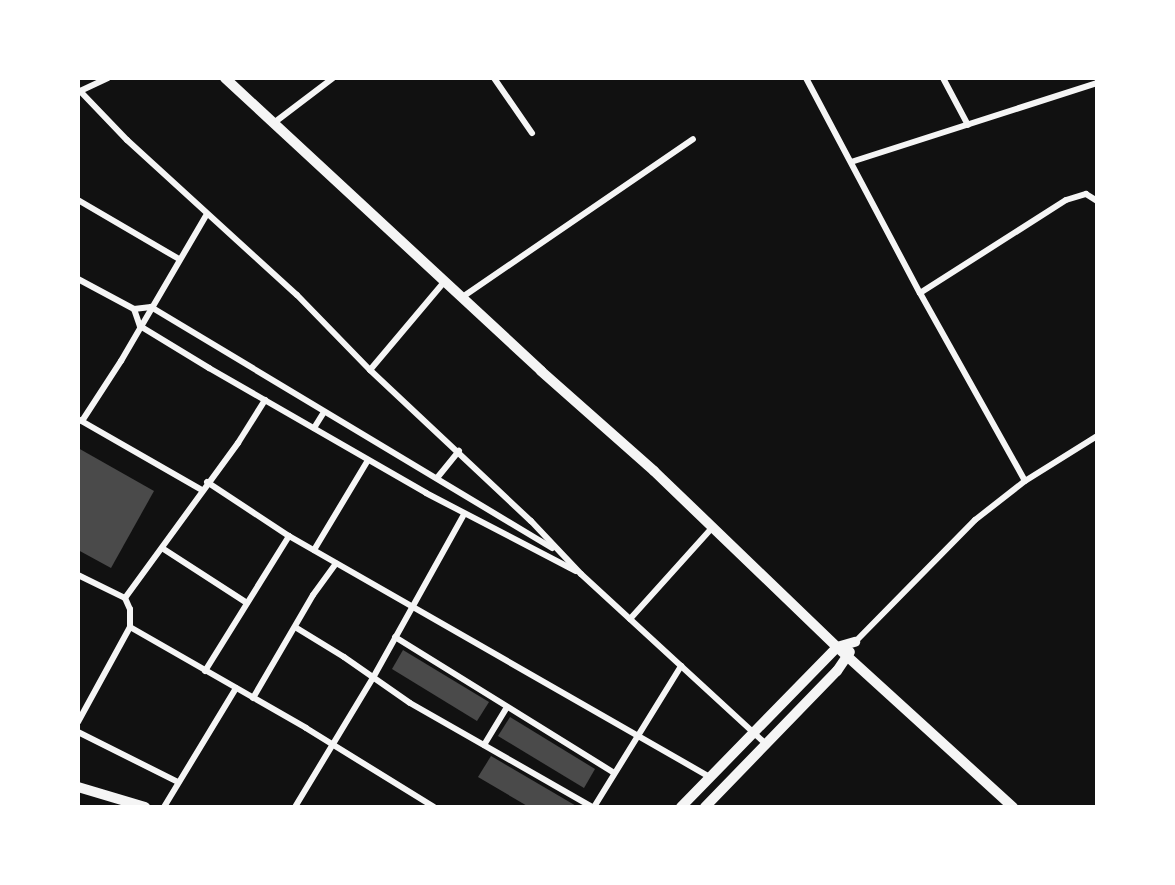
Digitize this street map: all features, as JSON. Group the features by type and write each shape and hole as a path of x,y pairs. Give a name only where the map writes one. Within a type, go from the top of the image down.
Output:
{"street":[{"path":"108,78 79,92 127,140 297,295 370,370 459,451 581,574 766,744"},
{"path":"225,78 275,122 461,298 654,471 837,647 1013,807"},
{"path":"275,122 333,78"},
{"path":"494,78 532,134"},
{"path":"806,78 920,293 1025,481"},
{"path":"943,78 968,125"},
{"path":"851,162 1097,83"},
{"path":"461,298 693,139"},
{"path":"920,293 1066,200 1086,194 1097,201"},
{"path":"78,200 179,259"},
{"path":"202,490 80,420 121,361 207,214"},
{"path":"78,279 134,309 151,307 561,553"},
{"path":"370,370 444,282"},
{"path":"134,309 140,326 464,514 581,574"},
{"path":"124,598 162,548 207,482 238,443 265,400"},
{"path":"314,428 324,412"},
{"path":"705,807 848,657 855,642 975,520 1025,481 1097,436"},
{"path":"437,478 459,451"},
{"path":"314,550 368,460"},
{"path":"207,482 336,563 710,777"},
{"path":"295,807 374,676 464,514"},
{"path":"630,619 712,528"},
{"path":"206,671 290,536"},
{"path":"162,548 247,603"},
{"path":"253,698 312,595 336,563"},
{"path":"78,575 124,598 130,609 130,627 78,722"},
{"path":"130,627 434,807"},
{"path":"295,627 374,676 410,703 593,807 681,666"},
{"path":"395,638 614,773"},
{"path":"681,807 837,647 855,642"},
{"path":"164,807 236,688"},
{"path":"484,745 507,707"},
{"path":"78,732 178,782"},
{"path":"78,787 145,807"}],"building":[{"path":"78,448 154,491 111,568 78,550"},
{"path":"403,650 489,702 477,721 392,669"},
{"path":"510,717 595,769 584,788 498,736"},
{"path":"491,756 578,807 529,807 478,777"}]}
